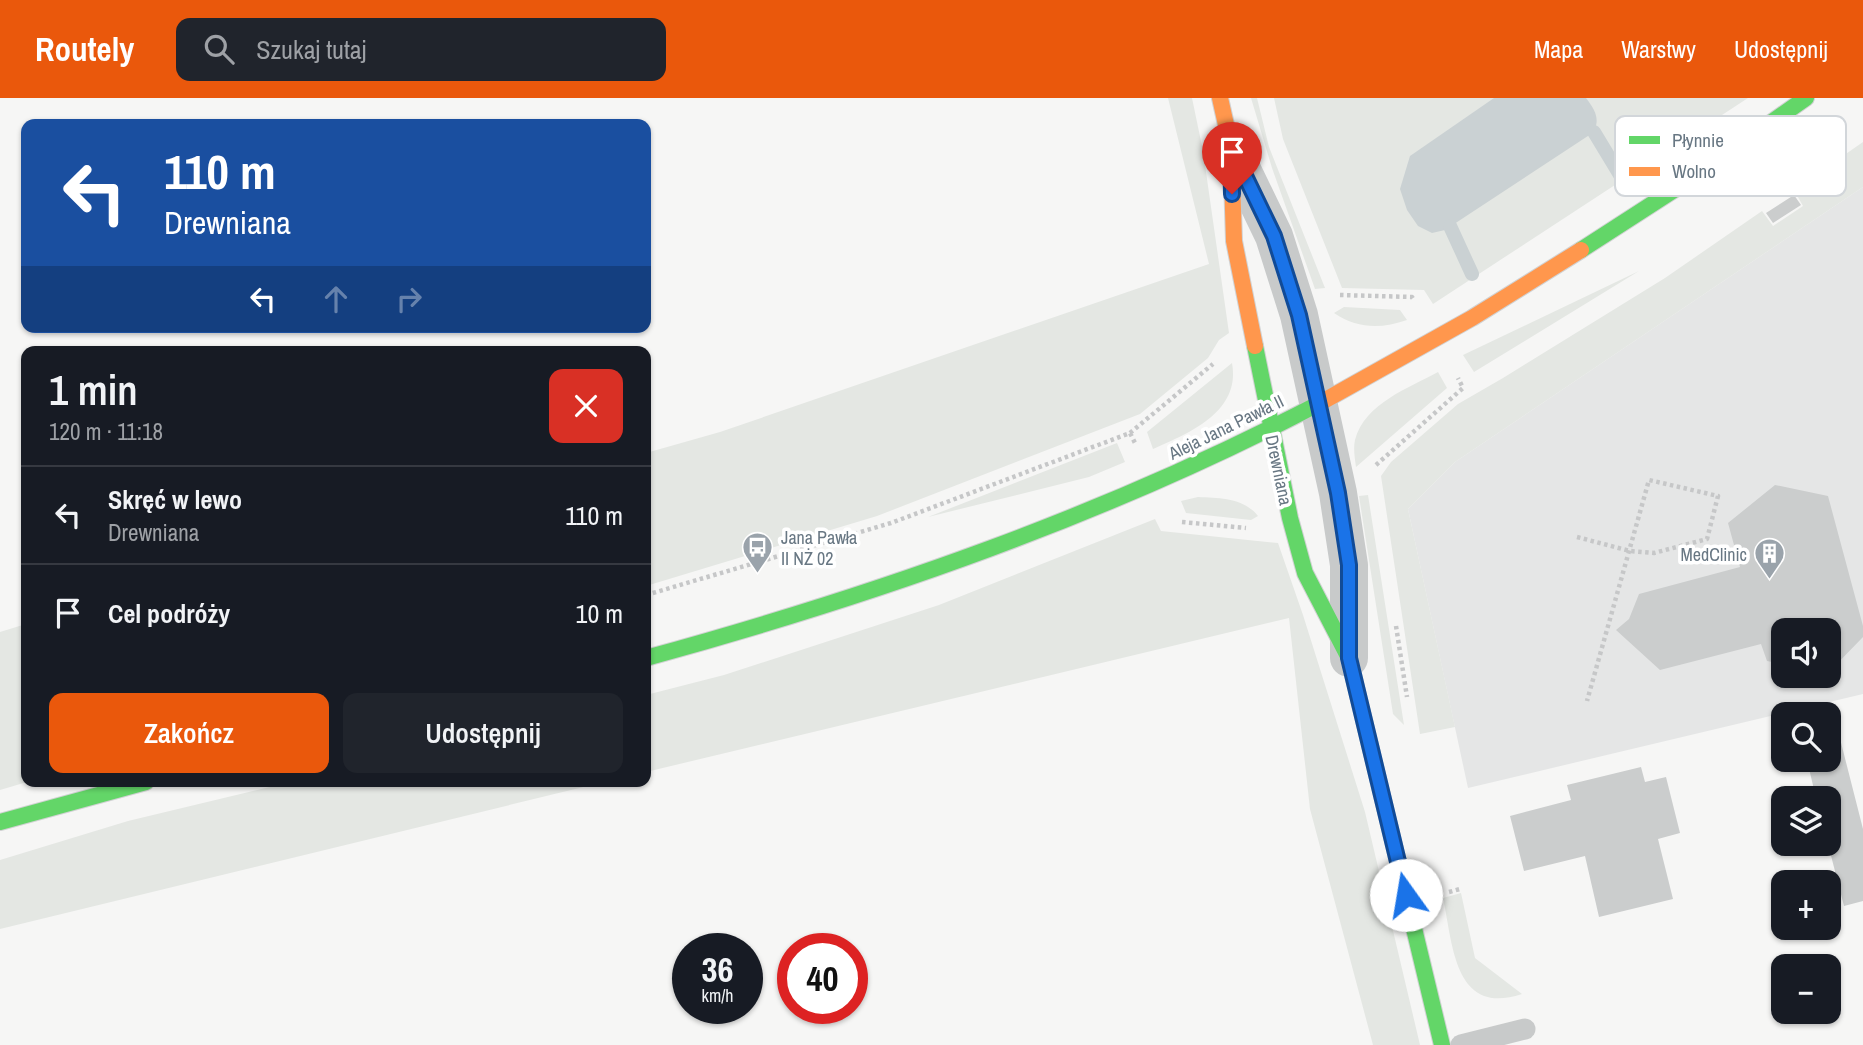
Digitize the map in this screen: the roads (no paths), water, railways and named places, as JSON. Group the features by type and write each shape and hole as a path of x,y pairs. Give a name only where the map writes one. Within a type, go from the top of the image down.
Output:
{"street":[{"name":"Drewniana","path":"1220,98 1231,147 1234,241 1290,518 1305,573 1349,658"},
{"name":"Aleja Jana Pawła II","path":"1780,116 1806,98"},
{"name":"Drewniana","path":"1231,147 1274,236 1299,315 1338,493 1349,565 1349,658 1442,1045"},
{"name":"Aleja Jana Pawła II","path":"651,656 807,612 938,569 1023,538 1131,493 1318,402 1436,338 1662,196"},
{"path":"0,822 128,787"}],"lane":[{"path":"1461,1045 1525,1029"}],"waterway":[{"path":"1594,132 1615,167"},
{"path":"1450,226 1472,274"}],"place":[{"name":"Jana Pawła II NŻ 02","path":"758,574"},
{"name":"MedClinic","path":"1770,581"}]}
